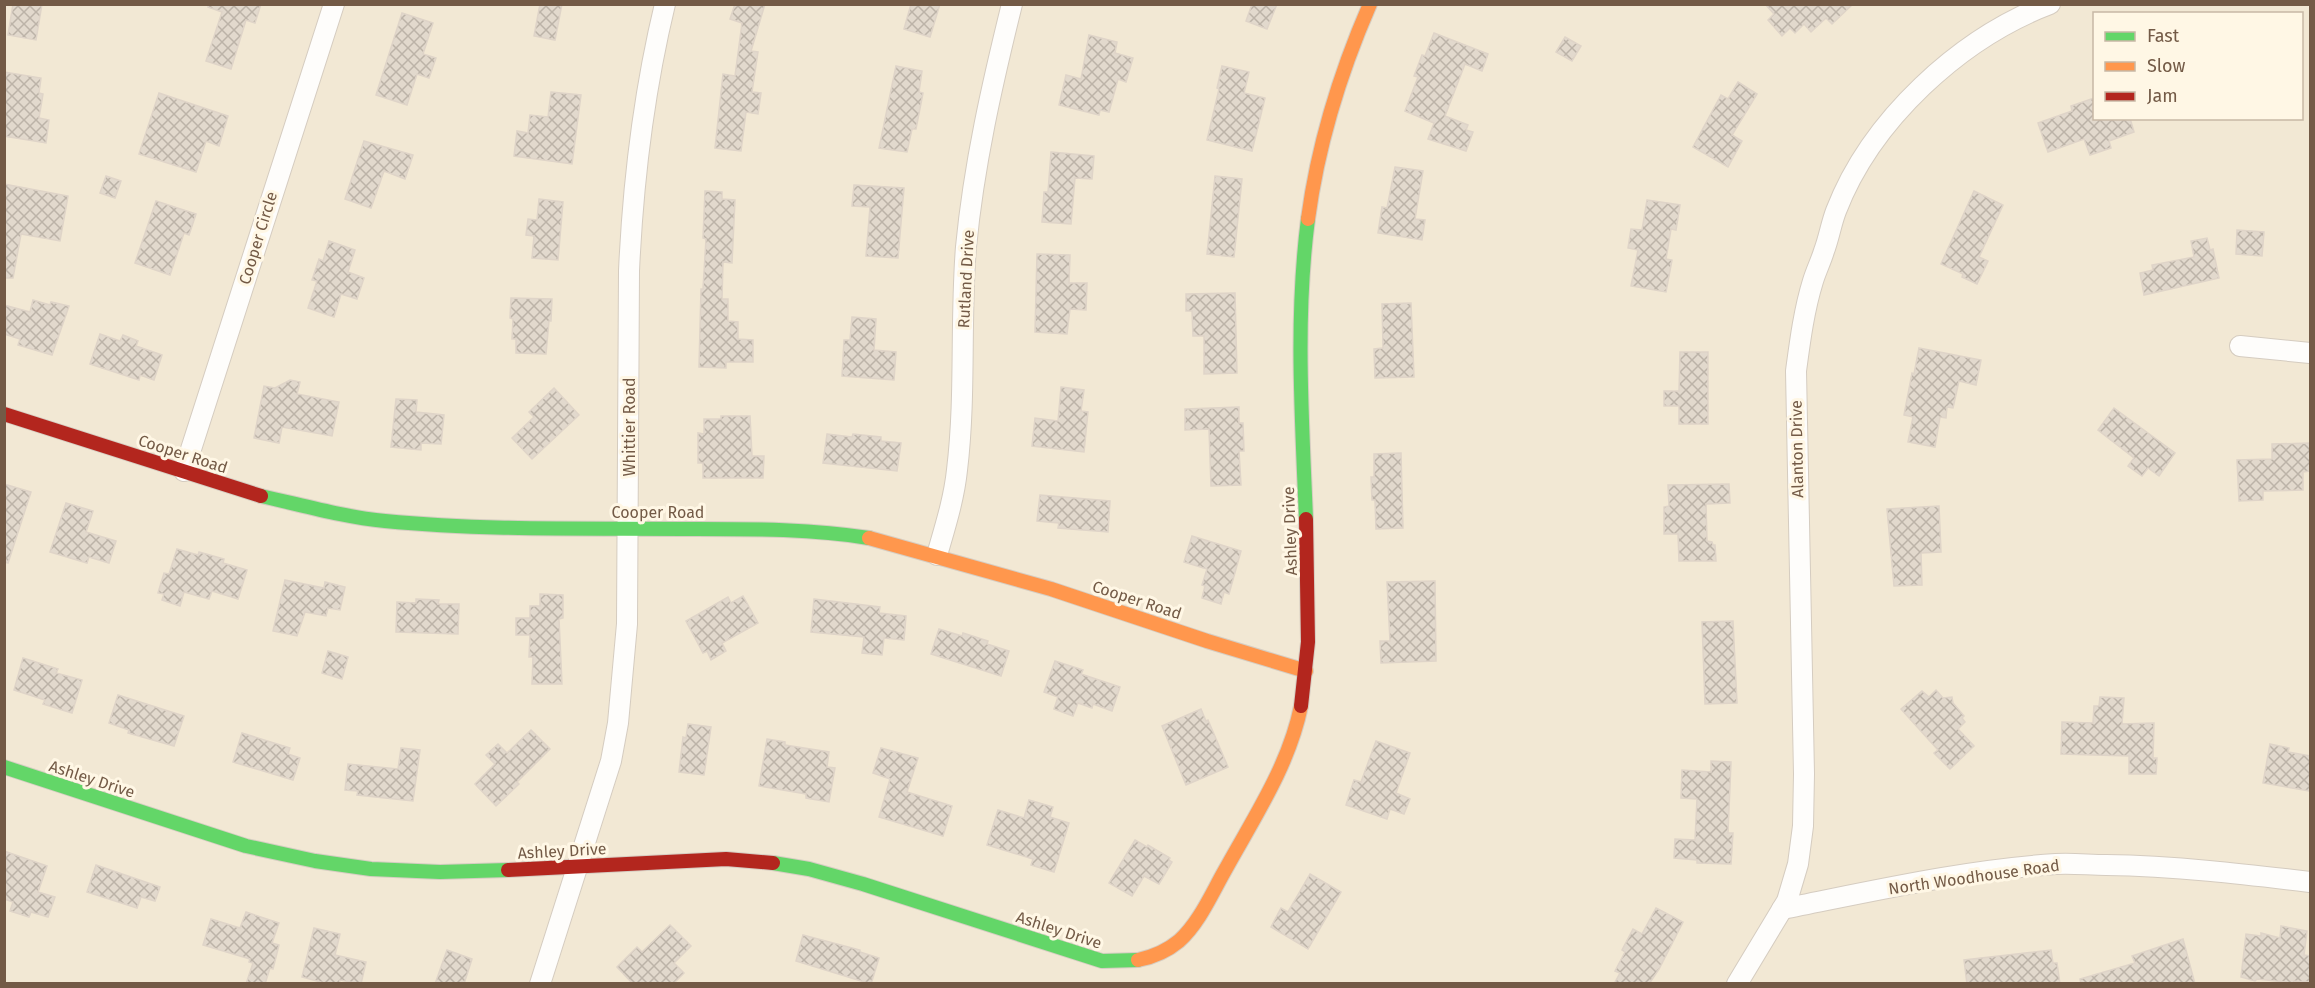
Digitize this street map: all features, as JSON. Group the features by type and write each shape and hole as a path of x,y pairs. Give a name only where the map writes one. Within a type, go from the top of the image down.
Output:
{"street":[{"name":"Cooper Circle","path":"183,471 334,4"},
{"name":"Whittier Road","path":"540,984 611,760 618,723 627,624 629,271 632,214 641,136 665,4"},
{"name":"Rutland Drive","path":"937,555 950,509 957,472 966,248 975,169 983,125 1012,4"},
{"name":"Ashley Drive","path":"4,768 246,846 315,861 371,869 441,872 726,859 770,862 809,869 863,884 1102,962 1141,961 1161,954 1179,943 1205,909 1281,769 1294,732 1306,671 1309,620 1300,349 1306,235 1316,166 1341,74 1371,4"},
{"name":"Alanton Drive","path":"1737,984 1787,901 1798,864 1803,826 1796,371 1813,281 1843,196 1863,159 1888,124 1910,98 1974,43 2042,6"},
{"path":"2240,346 2310,353"},
{"name":"Cooper Road","path":"4,414 258,495 333,513 384,521 491,527 727,529 837,533 880,540 937,555 1306,671"},
{"name":"North Woodhouse Road","path":"1782,909 1887,888 1994,871 2058,864 2151,866 2310,882"}],"shaded area":[{"path":"5,5 2310,5 2310,983 5,983"}],"building":[{"path":"13,4 42,4 36,40 8,35"},
{"path":"209,4 261,4 255,23 246,20 231,69 206,61 222,12 208,7"},
{"path":"540,4 562,4 555,40 534,36"},
{"path":"735,4 765,4 751,51 758,52 752,92 761,93 758,114 746,112 741,151 715,148 723,74 735,76 742,23 730,19"},
{"path":"911,4 940,4 930,37 904,29"},
{"path":"1252,4 1277,4 1267,29 1246,21"},
{"path":"1765,4 1853,4 1832,24 1826,18 1811,32 1804,24 1795,33 1790,28 1782,36 1768,20 1774,14"},
{"path":"402,13 433,23 423,54 436,58 429,78 417,74 407,105 376,95"},
{"path":"1434,33 1488,54 1482,71 1465,64 1445,116 1468,125 1466,130 1473,132 1466,151 1428,139 1434,123 1405,111 1418,77 1414,76"},
{"path":"1089,35 1117,42 1115,53 1133,58 1126,82 1118,79 1109,112 1100,110 1099,115 1059,105 1066,75 1081,79"},
{"path":"1565,37 1581,46 1572,61 1556,52"},
{"path":"896,66 922,71 919,92 923,93 916,129 912,129 907,152 879,148"},
{"path":"1222,66 1249,72 1244,93 1265,98 1252,151 1207,140"},
{"path":"4,72 41,78 39,93 43,94 39,118 49,120 46,143 4,136"},
{"path":"1738,82 1757,94 1732,135 1742,141 1728,167 1693,147 1721,95 1728,99"},
{"path":"551,92 581,95 572,164 514,156 517,131 528,133 530,115 548,117"},
{"path":"159,93 228,116 219,146 206,141 196,172 139,154"},
{"path":"2093,98 2093,120 2131,120 2134,132 2109,141 2111,148 2090,155 2084,139 2048,152 2038,123 2072,111 2071,106"},
{"path":"364,141 413,155 405,179 384,171 371,208 345,199"},
{"path":"1051,152 1094,156 1092,179 1075,178 1071,224 1042,222 1044,192 1048,192"},
{"path":"1395,167 1423,171 1415,219 1425,220 1422,240 1378,233 1382,207 1387,208"},
{"path":"106,176 121,181 115,198 100,193"},
{"path":"1215,176 1242,179 1234,257 1207,254"},
{"path":"4,184 68,196 60,241 21,234 13,278 4,278"},
{"path":"854,185 904,188 898,258 866,256 870,207 852,206"},
{"path":"705,191 722,192 722,199 735,200 732,263 723,262 722,299 728,299 728,321 738,322 738,339 753,340 753,362 726,362 726,368 699,367 701,289 703,289 706,239 703,238"},
{"path":"1974,191 2003,205 1979,257 1988,261 1977,284 1962,277 1963,274 1941,264"},
{"path":"539,199 563,202 558,260 532,258 534,236 526,235 528,219 537,220"},
{"path":"1647,200 1680,205 1676,230 1671,229 1666,259 1672,260 1666,292 1631,286 1638,250 1628,248 1631,229 1642,230"},
{"path":"156,201 196,214 189,235 184,233 170,275 135,263"},
{"path":"2237,230 2264,232 2262,256 2236,254"},
{"path":"2207,238 2210,250 2213,249 2219,278 2144,295 2140,273 2153,270 2152,265 2194,257 2191,241"},
{"path":"329,241 355,250 348,272 364,278 357,299 341,294 334,317 308,308 317,281 312,280 319,259 323,261"},
{"path":"1037,254 1070,255 1069,283 1087,283 1086,310 1070,309 1067,334 1035,332"},
{"path":"1235,293 1237,373 1204,374 1204,336 1193,336 1192,311 1186,311 1186,294"},
{"path":"511,298 552,299 546,354 516,353 516,339 512,339 513,319 510,318"},
{"path":"33,300 50,305 51,302 69,306 52,355 18,345 20,339 4,334 4,305 30,312"},
{"path":"1411,303 1414,377 1375,378 1374,349 1383,348 1382,304"},
{"path":"852,317 876,319 874,350 896,352 894,380 842,376 844,340 850,340"},
{"path":"100,334 120,341 123,335 138,341 136,346 162,355 154,380 140,375 139,380 90,364"},
{"path":"1919,348 1981,360 1976,385 1959,381 1953,408 1947,407 1946,418 1940,417 1935,447 1908,442 1913,417 1904,415"},
{"path":"1680,352 1708,352 1708,424 1679,424 1679,406 1664,406 1664,391 1679,391"},
{"path":"290,380 300,382 297,394 339,402 332,436 282,427 279,443 254,438 264,386 275,388"},
{"path":"1061,387 1084,390 1081,411 1088,412 1084,452 1032,446 1035,418 1058,421"},
{"path":"554,388 579,415 532,459 512,438 534,417 529,412"},
{"path":"396,399 417,400 416,412 444,415 441,444 421,443 421,450 391,447"},
{"path":"1239,407 1239,423 1243,423 1244,451 1239,451 1241,485 1211,486 1209,429 1185,430 1185,409"},
{"path":"2114,408 2175,453 2159,476 2148,468 2142,476 2128,466 2134,458 2098,430"},
{"path":"721,416 750,416 752,456 764,456 763,478 703,478 703,463 698,463 698,433 704,434 704,419 721,419"},
{"path":"827,434 881,437 881,441 901,443 897,471 823,463"},
{"path":"2310,443 2310,471 2303,472 2303,490 2263,491 2263,500 2239,501 2237,460 2272,459 2272,444"},
{"path":"1401,453 1403,528 1376,529 1371,477 1374,477 1374,454"},
{"path":"4,484 31,492 8,563 4,562"},
{"path":"1729,484 1730,503 1706,504 1707,541 1715,545 1716,561 1679,561 1678,534 1664,534 1664,507 1669,506 1668,485"},
{"path":"1040,495 1110,501 1108,532 1058,528 1059,523 1037,521"},
{"path":"66,503 93,511 86,532 116,541 109,563 89,557 87,563 50,552"},
{"path":"1939,506 1941,552 1921,553 1922,585 1894,586 1887,509"},
{"path":"1192,536 1241,551 1229,594 1224,592 1221,604 1202,598 1205,586 1202,585 1207,569 1184,562"},
{"path":"177,549 224,559 223,563 247,570 238,599 212,591 209,599 184,592 180,606 162,600 164,594 158,593 164,573 169,574"},
{"path":"285,580 324,588 325,582 345,587 340,610 328,608 326,616 305,612 297,636 273,631"},
{"path":"1435,581 1436,661 1381,663 1380,641 1390,641 1387,582"},
{"path":"540,594 563,595 563,618 559,619 562,684 532,684 533,657 529,657 530,635 516,635 516,618 530,618 530,606 540,606"},
{"path":"743,596 758,623 722,643 726,651 711,660 707,651 703,653 686,621 728,597 731,603"},
{"path":"416,599 439,600 438,604 459,604 458,634 396,632 397,602 416,603"},
{"path":"814,599 880,607 879,613 906,616 904,640 884,638 882,655 862,653 864,637 811,632"},
{"path":"1733,621 1737,703 1705,704 1702,622"},
{"path":"939,629 962,636 963,633 1009,651 1001,676 931,654"},
{"path":"328,651 348,657 342,679 322,673"},
{"path":"23,658 58,669 56,673 82,680 72,713 43,704 45,700 14,690"},
{"path":"1055,661 1083,670 1081,674 1120,687 1112,711 1093,704 1092,708 1078,703 1073,716 1054,709 1058,697 1044,692"},
{"path":"1936,690 1943,698 1952,697 1953,703 1964,716 1962,718 1965,722 1958,729 1974,746 1950,769 1934,753 1938,750 1901,709 1922,691 1929,697"},
{"path":"118,695 184,716 174,746 128,733 129,730 109,723"},
{"path":"2100,697 2124,698 2122,724 2154,723 2153,758 2157,758 2156,774 2129,774 2129,756 2061,754 2062,722 2093,723 2094,706 2099,706"},
{"path":"1201,709 1228,767 1186,785 1162,726"},
{"path":"688,724 711,727 704,775 679,772 683,737 686,738"},
{"path":"531,730 550,749 496,806 475,784 495,764 486,755 498,744 507,753"},
{"path":"242,733 290,748 288,754 300,758 293,780 233,762"},
{"path":"767,739 785,742 785,745 829,752 827,767 835,768 829,802 806,798 806,794 759,786"},
{"path":"1376,741 1410,753 1396,793 1410,799 1404,814 1390,809 1387,819 1346,805 1354,780 1361,782"},
{"path":"2270,744 2289,748 2288,752 2310,756 2310,791 2263,783"},
{"path":"401,748 420,750 413,801 357,795 358,791 345,790 348,764 398,769"},
{"path":"881,748 918,758 907,792 952,806 943,836 879,817 890,779 873,773"},
{"path":"1711,761 1731,762 1728,833 1733,833 1731,864 1697,863 1697,860 1674,858 1675,839 1695,840 1697,799 1681,798 1682,770 1711,772"},
{"path":"1029,800 1053,807 1050,817 1069,823 1054,872 1031,865 1033,859 987,845 998,810 1024,818"},
{"path":"1135,840 1170,858 1172,862 1159,884 1144,876 1132,896 1109,883"},
{"path":"4,851 47,866 38,892 55,897 48,917 31,912 29,917 10,911 13,902 4,899"},
{"path":"96,865 160,887 155,901 141,897 137,908 87,892"},
{"path":"1310,874 1341,892 1308,949 1271,927 1281,908 1288,912"},
{"path":"1656,908 1683,922 1659,969 1649,984 1614,984 1620,973 1615,971 1625,952 1622,950 1633,929 1642,934"},
{"path":"246,912 279,923 272,943 279,945 273,969 270,968 265,984 246,984 253,963 249,962 250,959 203,945 211,919 240,928"},
{"path":"670,925 691,946 674,963 684,973 673,984 633,984 617,967 637,947 642,952"},
{"path":"2281,926 2307,931 2304,955 2310,956 2310,982 2294,981 2294,983 2257,979 2255,981 2241,977 2246,934 2261,936 2261,933 2280,938"},
{"path":"314,928 340,934 335,955 366,962 361,984 340,980 339,984 328,984 302,977"},
{"path":"803,935 860,950 860,952 879,958 871,984 796,961"},
{"path":"2183,939 2195,984 2081,984 2080,979 2135,963 2132,956"},
{"path":"447,950 472,959 464,984 435,984"},
{"path":"2051,950 2053,963 2057,963 2060,984 1967,984 1964,960"}],"traffic: fast":[{"path":"1306,519 1301,406 1301,332 1308,219"},
{"path":"261,496 354,517 424,524 541,528 784,530 869,538"},
{"path":"4,767 246,846 315,861 371,869 440,872 508,870"},
{"path":"773,863 809,869 863,884 1102,961 1138,960"}],"traffic: slow":[{"path":"1308,219 1324,136 1349,56 1370,4"},
{"path":"869,538 1051,589 1306,671"},
{"path":"1138,960 1160,953 1174,945 1199,917 1279,771 1301,706"}],"traffic: jam":[{"path":"4,414 261,496"},
{"path":"1301,706 1308,642 1306,519"},
{"path":"508,870 726,859 773,863"}]}
